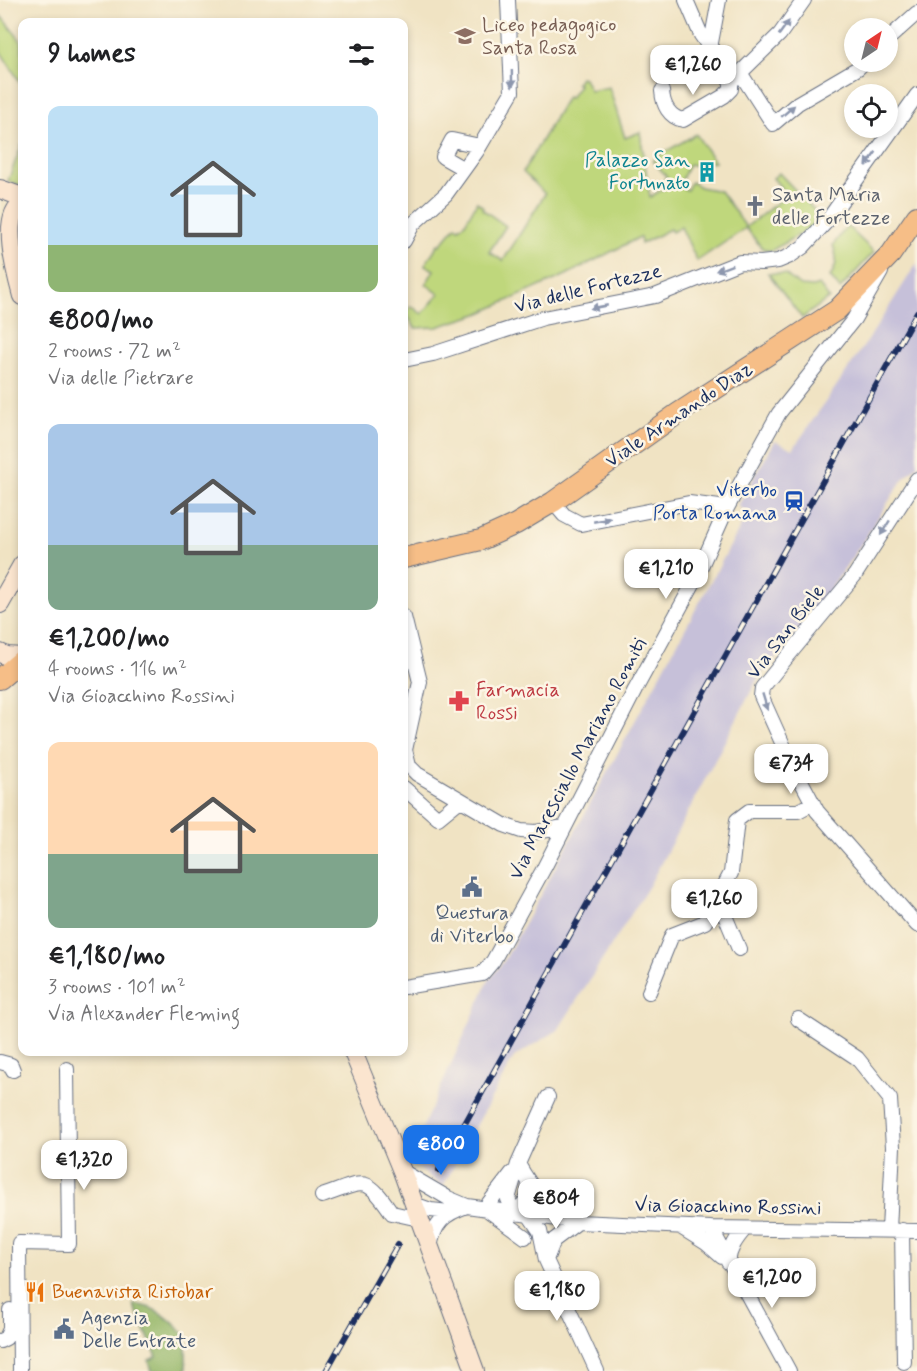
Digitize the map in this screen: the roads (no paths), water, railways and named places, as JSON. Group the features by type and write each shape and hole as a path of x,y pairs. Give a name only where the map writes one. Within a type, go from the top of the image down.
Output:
{"main road":[{"path":"0,189 18,196"},
{"path":"18,207 8,218 6,232 18,282"},
{"name":"Viale Armando Diaz","path":"408,557 481,540 516,524 553,502 677,414 837,310 891,254 917,216"},
{"path":"1,247 15,271"},
{"path":"0,604 18,572"},
{"path":"0,653 18,658"},
{"path":"0,679 18,662"},
{"path":"355,1056 402,1171 475,1371"}],"street":[{"path":"408,233 413,224 446,194 480,146 512,92 508,0"},
{"path":"686,0 700,35 773,124 798,103 851,72"},
{"path":"710,48 720,0"},
{"path":"662,91 663,102 675,118 683,120 724,96 731,89 736,78 780,34 804,0"},
{"path":"898,30 917,13"},
{"name":"Via delle Fortezze","path":"408,359 433,354 543,318 655,296 740,262 762,263 778,261 790,256 803,247 826,221 917,95"},
{"path":"464,169 443,158 452,140 480,146"},
{"name":"Via Maresciallo Mariano Romiti","path":"408,986 482,974 493,961 694,582 728,508 779,413 854,319 891,254"},
{"name":"Via San Biele","path":"917,479 855,575 762,688 761,696 789,758 817,811 917,925"},
{"path":"553,502 564,515 582,524 689,503 728,508"},
{"path":"408,639 420,682 408,736"},
{"path":"408,762 417,774 504,825 521,831 536,832 564,827"},
{"path":"408,792 438,818 460,800"},
{"path":"648,992 672,935 705,922 718,899 731,873 737,820 749,811 798,812 813,803"},
{"path":"718,899 739,949"},
{"path":"798,1019 857,1058 890,1099 903,1362"},
{"path":"0,1062 10,1065 13,1070"},
{"path":"20,1371 19,1243 69,1244 67,1069"},
{"path":"548,1097 518,1164 508,1198 540,1231 546,1260 597,1371"},
{"path":"518,1164 530,1184 548,1206 578,1222 554,1240 546,1260"},
{"path":"518,1164 485,1208 525,1237 546,1260"},
{"path":"402,1171 448,1205"},
{"path":"322,1196 360,1183 368,1184 379,1193 392,1213 431,1210 448,1205"},
{"path":"525,1237 522,1215 528,1199 530,1184"},
{"path":"431,1252 433,1232 448,1205"},
{"name":"Via Gioacchino Rossini","path":"448,1205 485,1208 578,1222 745,1229 917,1231"},
{"path":"679,1227 706,1243 728,1262"},
{"path":"706,1243 711,1228"},
{"path":"711,1228 789,1371"},
{"path":"728,1262 729,1252 735,1240 745,1229"},
{"path":"0,1341 6,1338 10,1329 11,1269"}],"railway":[{"path":"439,1170 917,312"},
{"path":"326,1371 398,1244"}],"place":[{"name":"Liceo pedagogico Santa Rosa","path":"465,36"},
{"name":"Palazzo San Fortunato","path":"707,172"},
{"name":"Santa Maria delle Fortezze","path":"755,206"},
{"name":"Viterbo Porta Romana","path":"794,501"},
{"name":"Farmacia Rossi","path":"459,701"},
{"name":"Questura di Viterbo","path":"472,887"},
{"name":"Buenavista Ristobar","path":"35,1292"},
{"name":"Agenzia Delle Entrate","path":"64,1329"}]}
